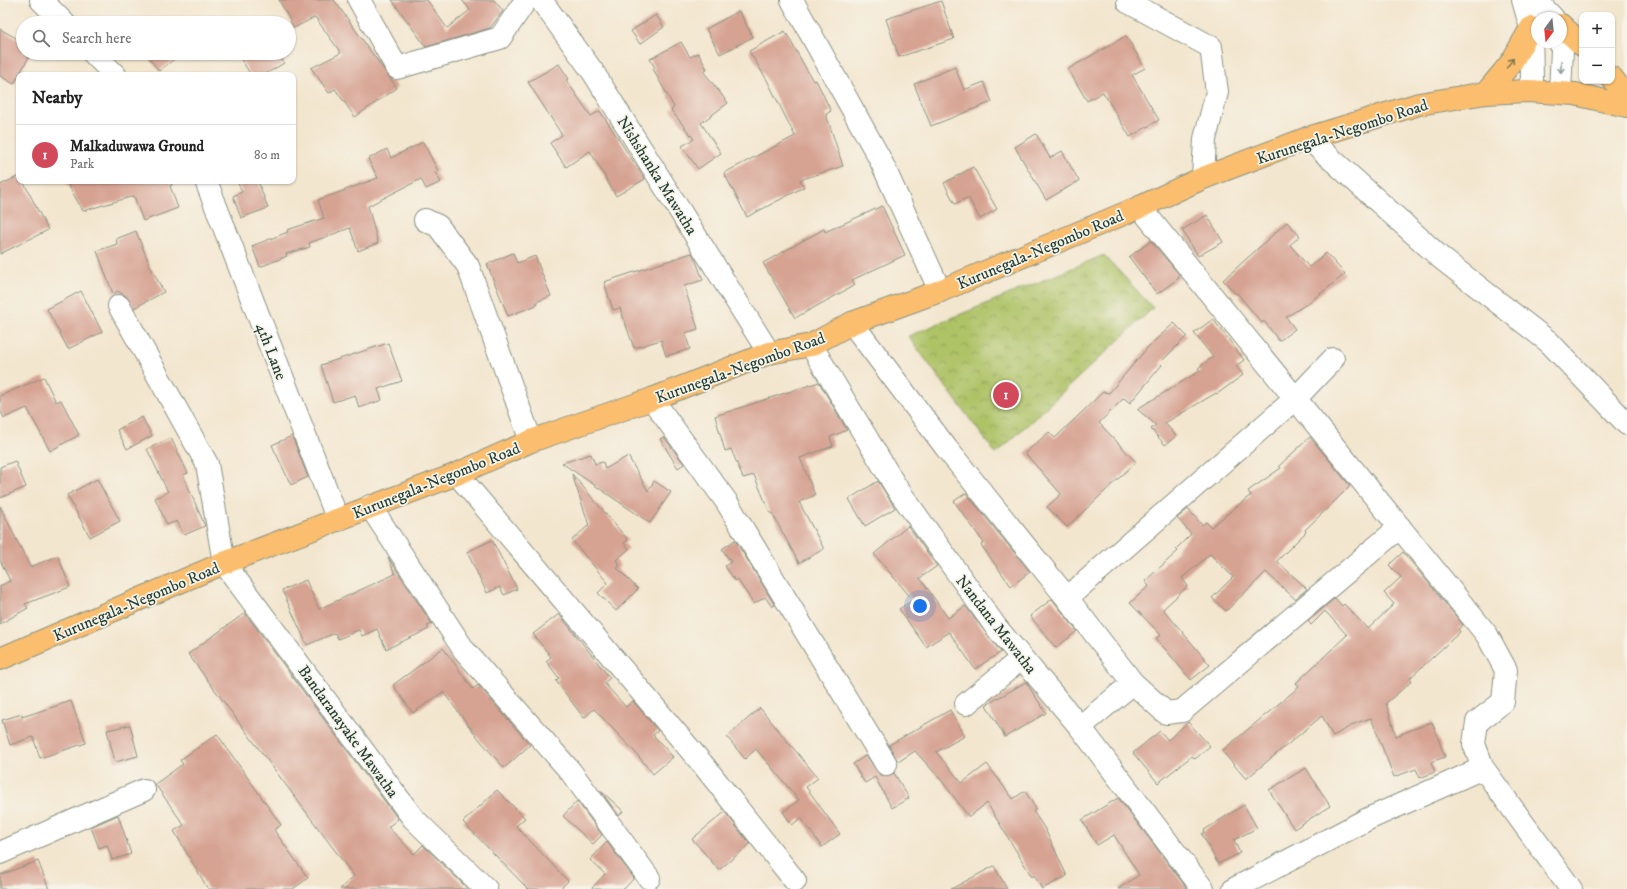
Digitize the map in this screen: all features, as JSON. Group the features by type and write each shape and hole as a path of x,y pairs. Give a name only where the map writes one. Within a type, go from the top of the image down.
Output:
{"main road":[{"path":"1486,94 1511,63 1531,28"},
{"path":"1567,31 1579,42"},
{"path":"1615,82 1627,97"},
{"name":"Kurunegala-Negombo Road","path":"0,660 224,562 457,474 531,442 652,399 769,353 811,345 852,323 940,290 1140,207 1203,178 1308,138 1419,104 1486,94 1528,91 1560,92 1627,106"}],"street":[{"path":"41,0 57,16"},
{"path":"359,0 397,68 500,38 526,0"},
{"name":"Nishshanka Mawatha","path":"541,0 593,72 769,353"},
{"path":"792,0 880,160 940,290"},
{"path":"1523,0 1531,28"},
{"path":"1536,0 1547,12"},
{"path":"1128,2 1211,47 1217,92 1205,140 1203,178"},
{"path":"1528,91 1532,79 1531,48"},
{"path":"1560,92 1562,48"},
{"path":"100,60 112,72"},
{"path":"1308,138 1441,258 1549,342 1627,424"},
{"name":"4th Lane","path":"207,184 338,520"},
{"path":"1140,207 1487,635 1506,670 1503,702 1477,722 1474,744 1483,768 1571,889"},
{"path":"426,220 438,226 468,266 531,442"},
{"path":"119,306 207,464 224,562"},
{"path":"852,323 947,449 1133,683 1166,713 1182,711 1400,527"},
{"name":"Nandana Mawatha","path":"811,345 896,487 996,627 1080,727 1203,889"},
{"path":"1066,598 1296,398 1333,359"},
{"path":"652,399 726,501 886,764"},
{"path":"457,474 705,767 795,881"},
{"path":"370,506 464,650 570,772 649,878"},
{"name":"Bandaranayake Mawatha","path":"224,562 413,818 486,889"},
{"path":"966,704 1022,658"},
{"path":"1080,727 1133,683"},
{"path":"1234,889 1368,819 1483,768"},
{"path":"0,853 144,790"}],"green space":[{"path":"1104,255 1153,308 996,454 908,336"}],"building":[{"path":"279,0 334,0 397,88 355,117 335,89 329,93 311,68 341,53 315,17 296,27 296,16 288,16"},
{"path":"392,0 427,0 447,28 470,10 462,0 494,0 503,11 490,28 426,47"},
{"path":"941,1 954,39 899,57 886,19"},
{"path":"739,11 753,37 720,54 706,29"},
{"path":"656,15 664,27 640,44 631,31"},
{"path":"0,29 16,38 16,60 27,60 21,72 16,72 16,80 14,84 0,76"},
{"path":"785,31 813,81 816,80 831,111 826,114 843,166 800,180 804,187 747,217 724,173 795,136 767,80 749,51"},
{"path":"1126,36 1145,68 1132,75 1159,120 1130,137 1103,92 1087,101 1068,69"},
{"path":"681,42 690,57 698,53 707,69 703,71 728,103 701,123 721,153 698,169 682,146 694,139 671,110 674,107 653,69 655,68 650,59"},
{"path":"150,60 173,60 159,71"},
{"path":"241,60 282,60 284,63 269,72 249,72"},
{"path":"559,64 569,79 566,80 591,116 600,111 645,179 616,196 590,151 566,167 550,143 562,135 528,82"},
{"path":"955,67 964,90 984,82 992,102 931,126 914,84"},
{"path":"1036,134 1050,158 1062,151 1079,181 1046,200 1015,147"},
{"path":"423,142 438,171 435,172 441,182 426,189 421,179 368,206 378,243 358,251 350,228 309,243 310,247 286,254 287,256 260,267 252,246 288,232 287,230 324,218 318,200 378,178 368,159 387,149 391,158"},
{"path":"973,167 997,209 980,219 968,197 955,204 944,183"},
{"path":"16,177 16,184 25,184 48,230 0,254 0,185"},
{"path":"68,184 172,184 170,186 178,208 143,221 134,196 83,211"},
{"path":"238,184 259,184 268,208 241,218 233,196 242,192"},
{"path":"882,206 905,255 852,280 855,285 795,318 763,263 824,229 825,232"},
{"path":"1207,215 1223,242 1198,256 1182,230"},
{"path":"1287,222 1300,236 1290,245 1309,267 1326,253 1345,274 1310,302 1286,317 1295,329 1279,341 1264,321 1262,323 1237,293 1236,294 1223,280"},
{"path":"136,231 150,266 164,292 134,308 126,296 118,291 113,294 97,251 117,244 116,239"},
{"path":"1151,241 1179,274 1179,278 1157,294 1129,257"},
{"path":"513,253 517,263 535,256 551,296 536,302 537,305 508,316 487,264"},
{"path":"692,253 703,280 684,286 698,329 685,333 690,349 666,356 661,340 634,348 620,308 613,310 604,282"},
{"path":"81,291 102,332 68,349 47,309"},
{"path":"1213,319 1244,360 1236,366 1243,375 1217,394 1216,393 1165,423 1176,436 1165,445 1151,429 1156,425 1137,409 1200,371 1198,368 1213,357 1194,333"},
{"path":"1174,323 1187,336 1160,363 1162,365 1130,403 1124,398 1099,423 1136,462 1067,527 1047,507 1061,494 1025,453 1049,432 1055,438 1103,392 1109,393 1148,347"},
{"path":"388,343 402,381 378,389 382,400 359,408 355,395 333,402 321,365"},
{"path":"44,377 56,402 61,400 79,435 50,451 27,408 4,418 0,410 0,396"},
{"path":"819,382 847,430 830,437 833,446 800,458 815,495 799,502 824,549 799,563 772,513 770,513 754,475 743,478 731,449 725,451 715,416"},
{"path":"142,417 152,436 127,449 117,430"},
{"path":"292,436 308,477 291,485 272,445"},
{"path":"664,437 684,464 678,468 660,439"},
{"path":"1310,437 1350,486 1305,530 1306,532 1277,561 1307,589 1295,599 1266,572 1226,611 1212,598 1233,577 1210,554 1182,578 1188,586 1163,609 1210,665 1191,680 1156,638 1161,635 1130,603 1149,586 1145,581 1178,551 1176,549 1191,534 1177,518 1188,509 1202,525 1206,522 1211,527 1251,495 1248,491 1281,468 1279,466"},
{"path":"171,438 188,473 183,475 205,526 184,535 177,521 167,525 155,498 168,492 147,449"},
{"path":"591,454 595,464 603,462 605,469 628,456 648,491 654,481 671,492 650,523 562,463"},
{"path":"15,461 26,487 0,498 0,467"},
{"path":"572,474 628,540 624,543 629,549 616,560 620,566 617,568 638,589 616,611 598,593 608,583 572,540 589,525"},
{"path":"97,479 120,521 90,537 67,495"},
{"path":"878,481 895,508 865,526 849,499"},
{"path":"966,493 1030,572 1011,586 981,545 984,543 954,501"},
{"path":"0,506 30,567 58,556 70,587 25,604 28,608 0,624 0,586 10,581 0,560"},
{"path":"908,526 937,566 920,578 948,618 965,606 1001,652 975,669 949,632 926,647 899,609 913,600 874,554"},
{"path":"492,540 517,589 504,595 500,587 487,593 467,552"},
{"path":"735,540 775,605 772,607 765,597 754,604 737,579 735,581 725,566 731,562 722,549"},
{"path":"1403,552 1463,625 1458,629 1460,632 1410,678 1412,681 1386,703 1396,736 1432,722 1445,757 1431,762 1435,772 1420,778 1416,769 1394,777 1371,718 1356,723 1333,736 1322,716 1246,779 1222,751 1299,687 1296,683 1347,635 1325,611 1311,625 1308,621 1335,598 1342,606 1344,604 1368,629 1394,604 1384,593 1401,577 1389,565"},
{"path":"388,557 432,624 427,626 429,629 386,649 377,629 362,636 359,630 338,639 335,633 307,645 282,590 306,580 319,609 395,574"},
{"path":"1052,599 1077,631 1056,648 1030,616"},
{"path":"245,613 398,819 388,827 414,854 423,845 468,889 340,889 354,876 188,654"},
{"path":"559,614 610,678 604,683 626,707 633,701 658,731 653,735 673,757 653,774 634,751 594,709 584,718 556,681 559,678 546,661 551,657 533,634"},
{"path":"443,648 473,689 478,685 530,745 504,768 479,739 443,692 413,713 393,685"},
{"path":"1026,682 1046,713 1005,737 986,705"},
{"path":"71,701 86,743 40,758 33,737 10,745 2,720 22,714 22,717"},
{"path":"760,708 818,778 806,787 840,834 822,847 801,818 792,825 783,812 799,800 756,749 745,759 727,737"},
{"path":"950,710 965,736 936,752 962,783 987,764 1013,799 1025,791 1036,809 1033,811 1045,829 1067,876 1042,889 1034,875 1032,877 987,803 969,817 942,781 915,751 898,762 889,745"},
{"path":"1188,722 1210,746 1195,759 1192,756 1158,783 1133,753 1160,731 1168,740"},
{"path":"130,725 138,756 115,762 107,730"},
{"path":"217,734 281,825 274,830 308,878 293,889 208,889 174,831 184,825 155,784 183,764 180,760"},
{"path":"866,755 880,775 887,776 894,773 909,798 892,808 875,777 865,783 853,764"},
{"path":"1306,768 1330,806 1294,829 1269,790"},
{"path":"497,790 525,818 516,826 568,881 560,889 528,889 463,822"},
{"path":"600,790 623,811 619,816"},
{"path":"1118,798 1187,889 1118,889 1139,875 1114,835 1097,845 1082,820"},
{"path":"577,801 602,835 593,844 563,816"},
{"path":"1244,805 1257,828 1234,840 1240,853 1218,864 1202,834 1205,832 1204,830"},
{"path":"725,812 750,844 719,870 692,839"},
{"path":"118,815 131,854 112,860 107,845 99,848 91,827"},
{"path":"607,842 634,878 624,889 591,889 605,874 590,860"},
{"path":"38,861 49,889 0,889 0,875"},
{"path":"994,866 1007,889 951,889"}],"place":[{"name":"Malkaduwawa Ground","path":"1006,395"}]}
